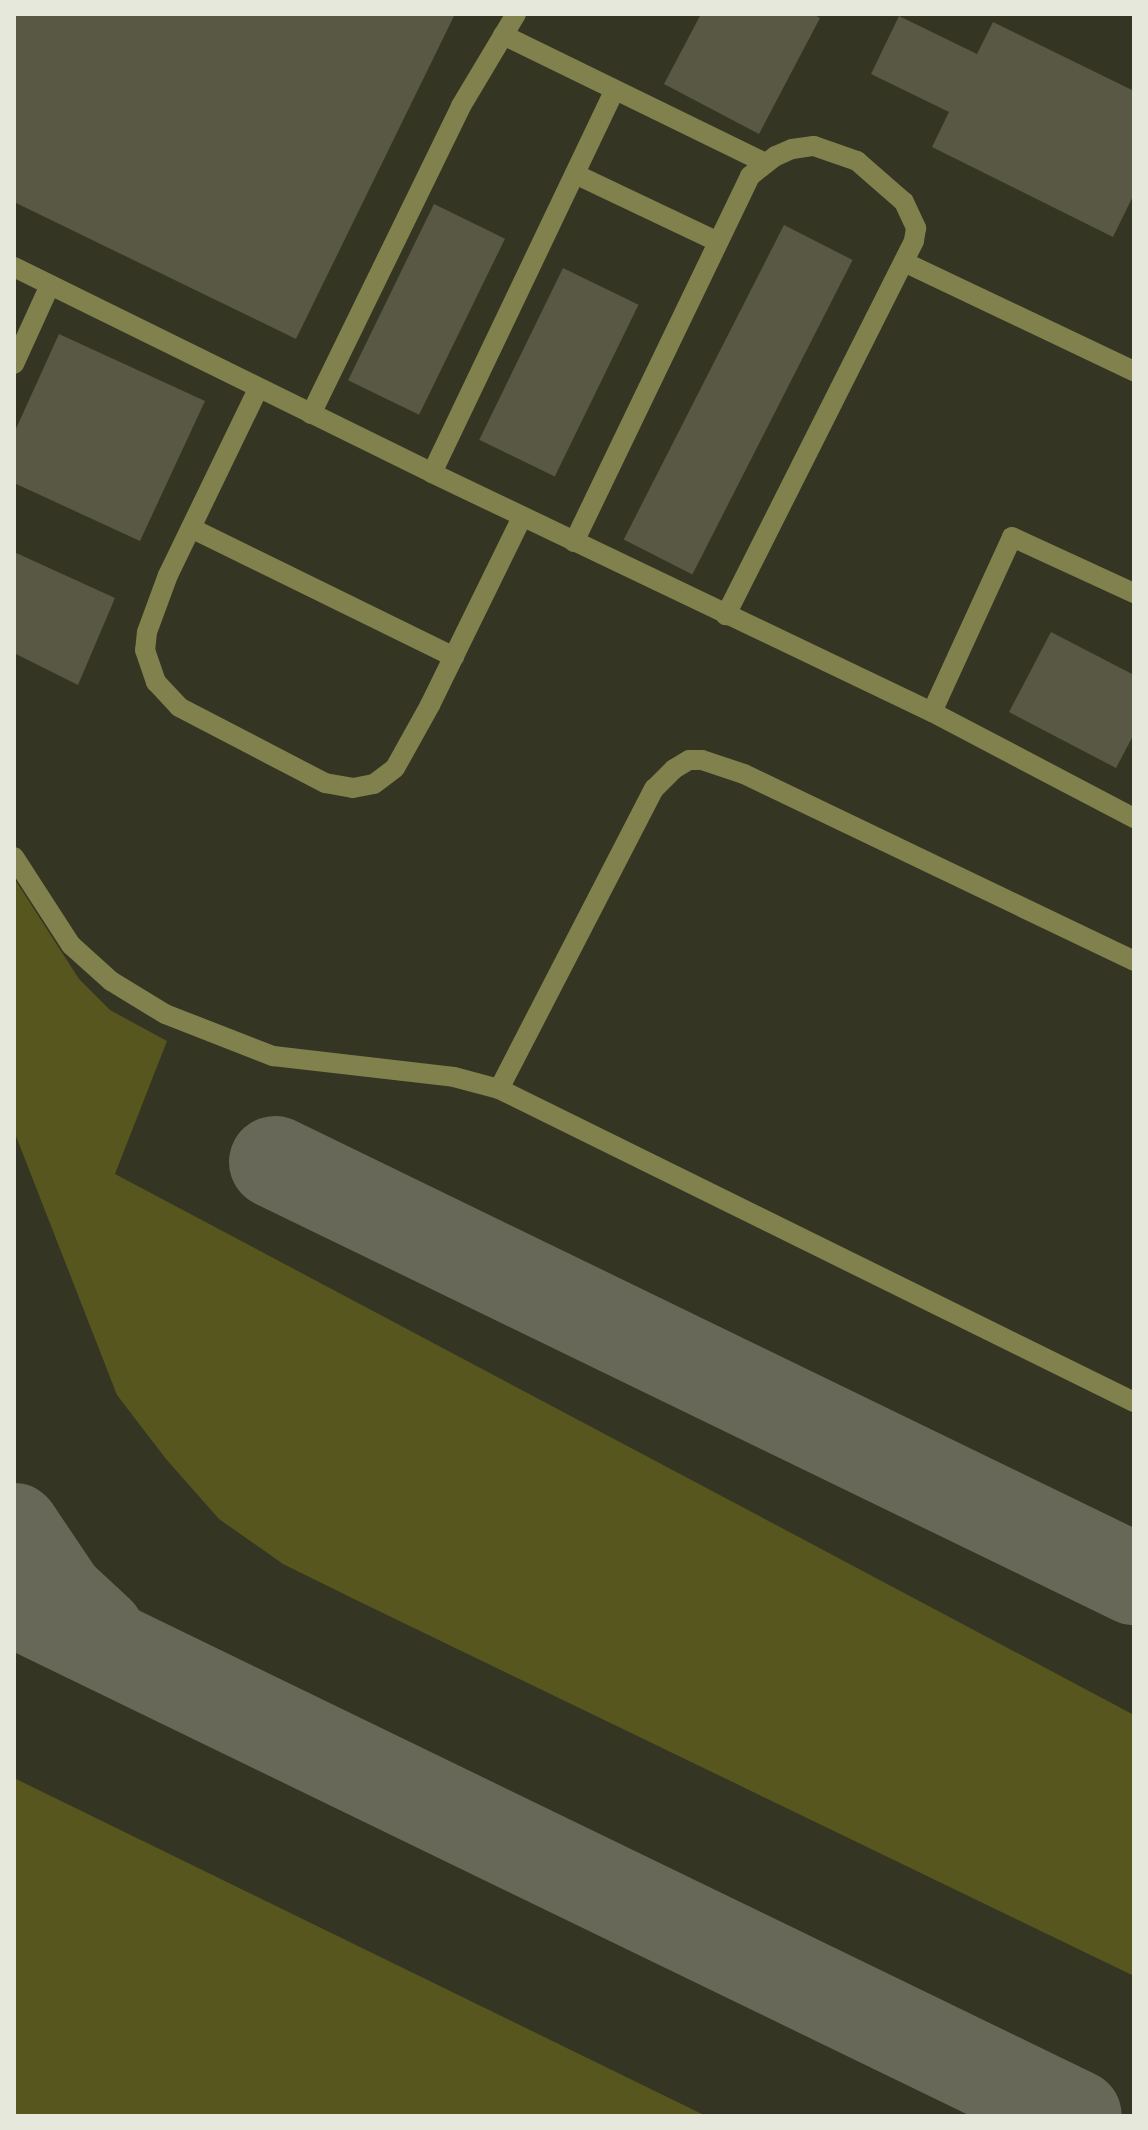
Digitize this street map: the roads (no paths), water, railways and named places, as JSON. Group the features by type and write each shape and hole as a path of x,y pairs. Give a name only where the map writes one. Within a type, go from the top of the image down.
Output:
{"lane":[{"path":"311,414 461,106 516,14"},
{"path":"503,35 766,163"},
{"path":"432,473 615,90"},
{"path":"574,542 750,176 792,149 814,146 857,161 881,180 912,215 916,228 904,262 726,615"},
{"path":"575,174 718,242"},
{"path":"904,262 1134,371"},
{"path":"14,267 522,517 932,712 1134,818"},
{"path":"14,364 50,285"},
{"path":"258,389 191,528 147,632 145,650 156,682 179,707 325,783 353,788 374,784 395,768 454,657 522,517"},
{"path":"191,528 454,657"},
{"path":"932,712 1012,537 1134,593"},
{"path":"499,1089 654,789 674,769 689,760 702,760 744,774 1134,961"},
{"path":"14,857 71,945 111,981 165,1014 273,1056 438,1075 499,1089 1134,1402"}]}
